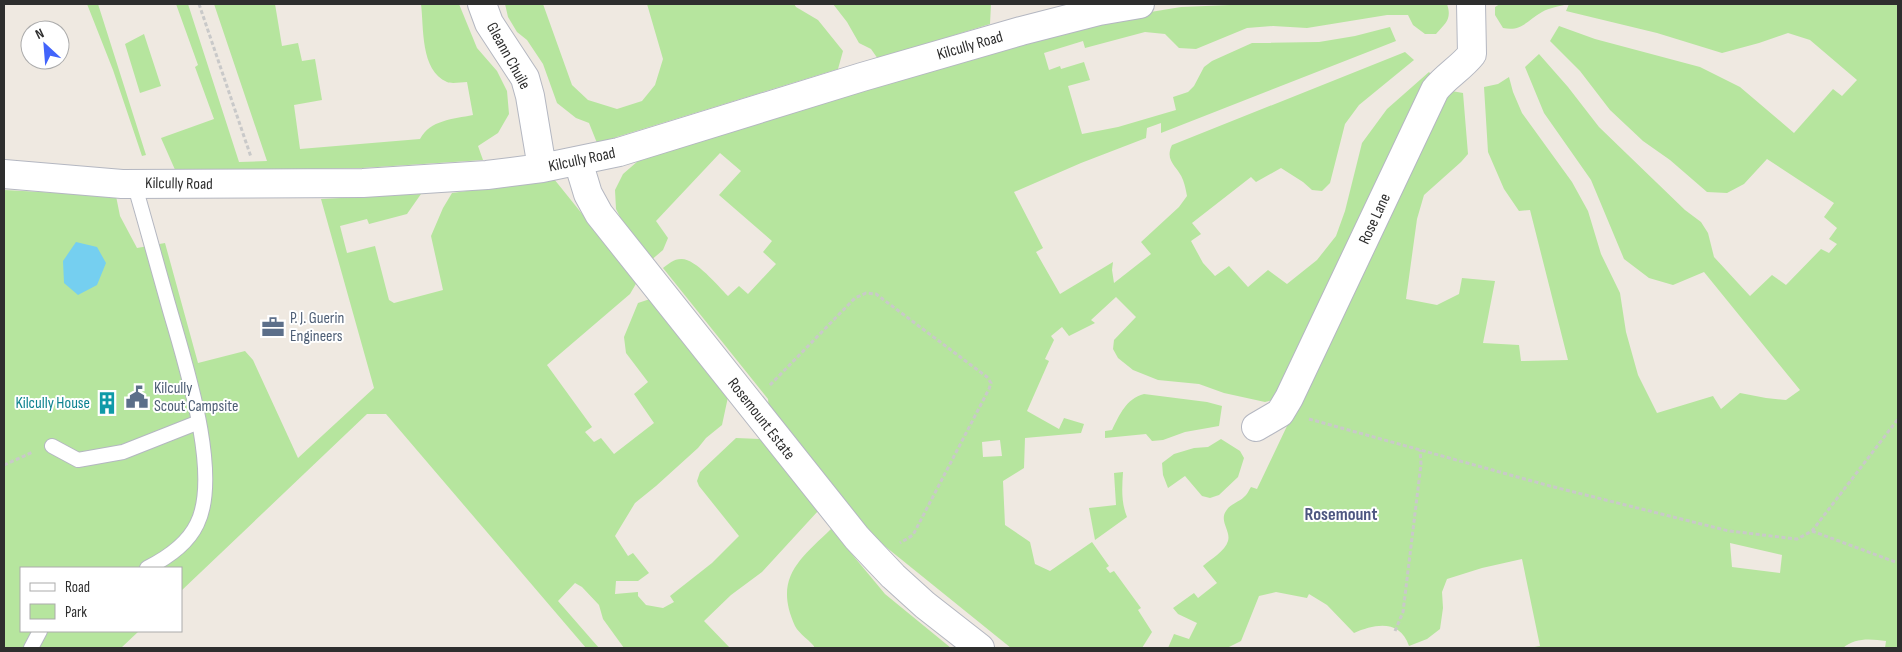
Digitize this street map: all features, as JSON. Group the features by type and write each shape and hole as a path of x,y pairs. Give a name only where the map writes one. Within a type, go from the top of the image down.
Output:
{"street":[{"name":"Gleann Chuile","path":"482,4 489,23 524,78 535,121 542,168"},
{"name":"Kilcully Road","path":"4,174 122,184 363,183 487,175 542,168 619,152 862,77 1012,34 1099,11 1140,4"},
{"name":"Rose Lane","path":"1280,413 1319,336 1435,90 1445,78 1462,67 1472,54 1471,4"},
{"name":"Rosemount Estate","path":"578,161 588,194 599,214 857,538 893,576 925,605 980,648"},
{"path":"1256,427 1280,413"}],"lane":[{"path":"134,183 180,346 199,422 205,467 204,503 198,523 187,541 148,567"},
{"path":"52,446 78,460 122,452 199,422"},
{"path":"31,648 39,632"}],"path":[{"path":"199,4 252,162 257,184"},
{"path":"773,392 769,386 855,298 866,293 876,294 987,377 991,383 989,388 913,535 900,543 894,543"},
{"path":"1280,413 1550,486 1730,531 1798,539 1812,531 1898,419"},
{"path":"4,464 52,446"},
{"path":"1395,631 1403,612 1422,464 1420,450"},
{"path":"1812,531 1898,563"}],"green space":[{"path":"87,4 98,4 146,155 142,156 113,70"},
{"path":"176,4 188,4 239,162 267,161 214,4 275,4 282,46 298,43 302,61 315,59 322,100 294,105 300,149 420,139 424,133 436,124 450,119 473,115 467,82 447,82 438,76 432,68 423,36 421,4 459,4 477,48 497,71 507,91 509,114 498,133 478,146 483,160 362,168 176,172 161,138 214,119 195,67 198,65"},
{"path":"505,4 543,4 572,85 588,100 617,109 642,101 655,85 663,59 647,4 794,4 818,20 843,51 838,69 597,143 589,123 576,118 557,103 543,64 527,40 517,32 508,17"},
{"path":"833,4 991,4 990,24 878,59 871,49 859,43 847,22"},
{"path":"1254,4 1447,4 1449,13 1445,24 1436,34 1425,34 1413,25 1408,15 1387,15 1307,28 1273,26 1247,28 1196,49 1179,48 1165,34 1145,32 1085,48 1083,41 1044,53 1049,70 1060,66 1061,69 1084,62 1090,80 1068,86 1082,134 1118,127 1176,110 1173,97 1188,92 1194,86 1204,67 1212,61 1252,43 1319,42 1355,36 1390,27 1396,41 1161,133 1161,123 1147,128 1146,138 1014,192 1043,248 1036,252 1060,294 1113,262 1114,283 1151,254 1141,242 1179,207 1187,196 1181,175 1171,160 1170,151 1172,145 1405,52 1414,60 1359,105 1345,124 1330,183 1322,191 1312,190 1281,168 1256,182 1251,177 1192,223 1201,234 1191,241 1203,263 1215,276 1229,266 1248,287 1268,270 1287,284 1317,260 1336,236 1345,211 1362,143 1387,109 1429,72 1432,75 1284,397 1265,402 1224,393 1199,384 1158,380 1133,370 1118,358 1113,349 1114,340 1136,317 1116,297 1091,320 1095,323 1069,336 1062,327 1051,336 1054,340 1045,359 1049,361 1027,411 1059,429 1064,418 1084,424 1081,433 1025,438 1024,468 1003,481 1005,525 1030,542 1035,564 1050,571 1092,542 1109,566 1106,568 1110,573 1114,571 1141,608 1138,610 1152,632 1142,648 1011,648 876,539 769,408 768,399 663,268 676,260 687,260 706,273 728,296 739,286 748,294 776,264 763,252 772,241 719,195 741,171 720,153 656,221 668,238 663,250 649,262 624,225 616,209 615,190 623,174 638,161 706,137 1096,21 1181,7","holes":["1000,440 1002,456 983,457 982,442"]},
{"path":"1500,4 1569,4 1545,11 1520,27 1510,29 1503,28 1495,15 1495,7"},
{"path":"1569,4 1898,4 1898,648 1885,648 1886,641 1869,639 1858,640 1843,648 1529,648 1540,646 1522,559 1482,568 1447,579 1442,592 1443,608 1440,629 1427,639 1409,646 1400,631 1393,628 1386,626 1370,627 1354,633 1327,605 1309,594 1307,598 1276,592 1259,596 1241,641 1227,648 1168,648 1174,634 1189,639 1197,623 1178,614 1173,608 1194,593 1198,598 1217,583 1203,566 1221,551 1228,541 1224,515 1230,507 1245,496 1251,487 1257,489 1287,426 1294,402 1440,89 1463,93 1468,154 1424,195 1417,219 1406,299 1437,305 1459,294 1462,278 1495,281 1483,343 1519,345 1521,361 1568,360 1530,210 1519,211 1504,189 1488,152 1484,87 1498,84 1509,77 1522,113 1572,182 1588,211 1601,254 1620,293 1626,332 1638,375 1657,413 1713,396 1721,409 1740,393 1786,400 1800,390 1704,272 1673,285 1649,278 1624,259 1591,180 1544,113 1525,67 1539,54 1599,127 1685,210 1701,222 1708,233 1714,257 1750,296 1772,275 1786,285 1821,249 1829,253 1837,244 1829,239 1837,228 1824,217 1834,203 1767,159 1744,184 1727,193 1707,192 1670,160 1643,141 1610,110 1580,71 1550,41 1559,26 1595,39 1700,67 1740,87 1794,133 1833,89 1842,96 1857,80 1810,40 1788,33 1722,53 1657,33 1566,11","holes":["1730,543 1782,555 1780,573 1732,567"]},
{"path":"144,34 161,86 140,93 125,44"},
{"path":"554,179 637,282 630,294 547,365 592,427 585,432 594,442 601,438 614,454 654,423 634,394 648,382 626,353 624,337 638,303 650,299 728,397 722,425 635,503 615,536 628,556 633,553 649,573 638,581 616,581 615,594 638,592 638,596 646,605 663,608 674,602 670,596 712,563 739,536 697,481 700,472 736,438 760,439 818,511 762,572 731,595 704,621 730,648 624,648 603,619 599,605 582,587 575,583 558,601 599,648 586,648 386,414 367,414 182,590 182,567 20,567 20,632 138,632 121,648 4,648 4,190 116,196 120,216 137,248 165,243 198,363 245,351 253,360 298,458 374,388 321,199 421,194 407,214 369,224 367,219 340,226 347,253 375,246 389,300 394,303 443,290 431,236 443,208 452,193"},
{"path":"1144,394 1207,402 1222,406 1219,426 1185,432 1163,440 1152,441 1146,434 1105,438 1105,431 1112,430 1128,403"},
{"path":"1221,439 1240,451 1244,458 1238,477 1219,495 1210,498 1202,496 1185,476 1168,488 1163,475 1162,463 1174,454 1194,448 1208,447"},
{"path":"1123,472 1122,489 1127,517 1095,540 1089,508 1116,505 1114,473"},
{"path":"831,529 885,594 951,648 815,648 795,626 789,609 787,595 793,571 800,560"}],"water":[{"path":"76,242 97,247 106,263 97,285 78,295 64,283 63,261"}],"place":[{"name":"P. J. Guerin Engineers","path":"273,327"},
{"name":"Kilcully Scout Campsite","path":"137,397"},
{"name":"Kilcully House","path":"107,403"}],"district":[{"name":"Rosemount","path":"1341,514"}]}
